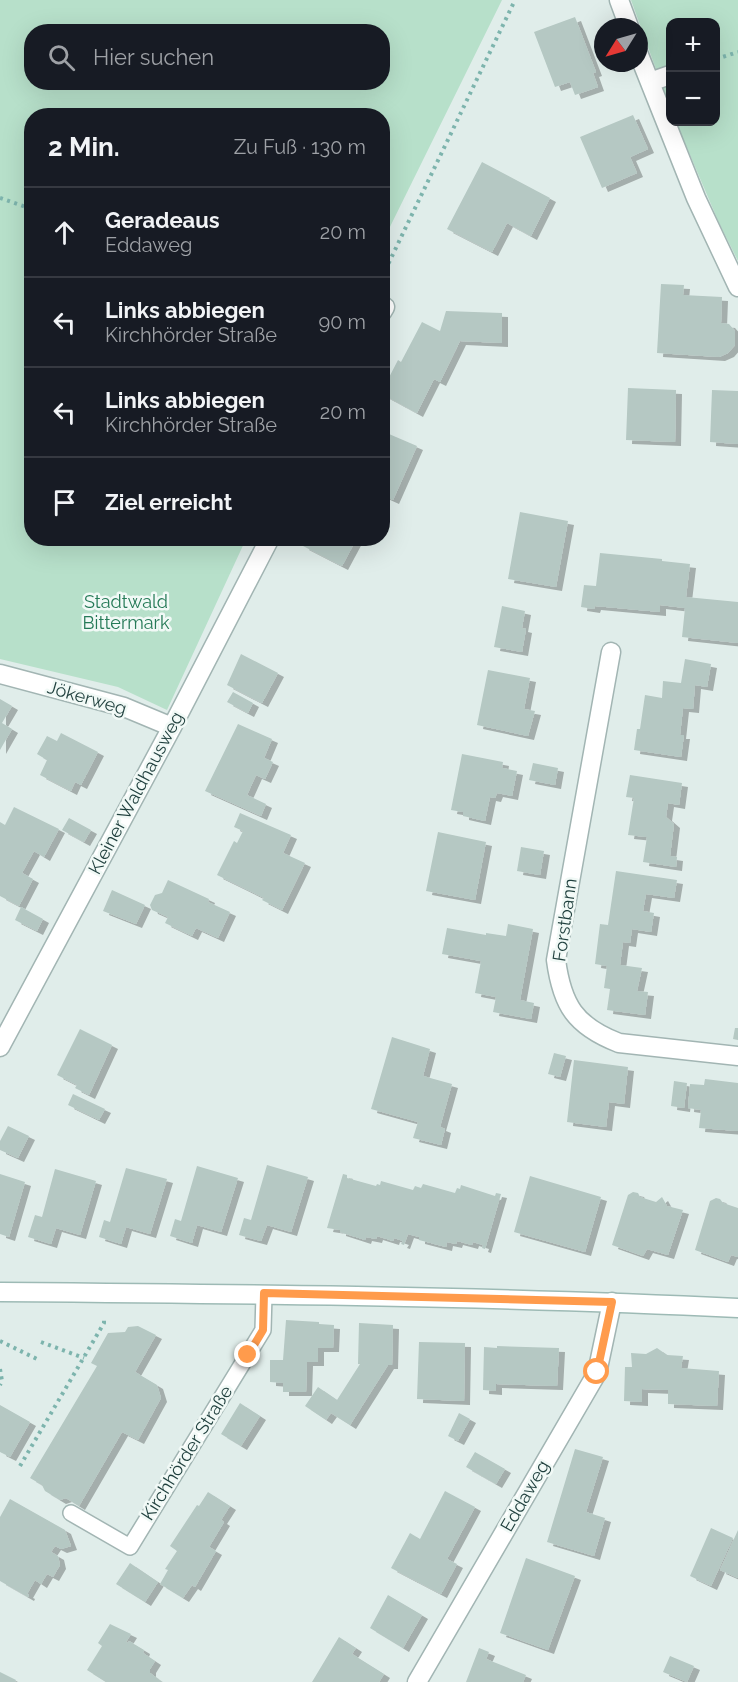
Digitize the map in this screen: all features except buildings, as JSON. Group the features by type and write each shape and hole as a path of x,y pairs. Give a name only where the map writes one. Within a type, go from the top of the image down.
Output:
{"street":[{"path":"619,0 626,18"},
{"path":"646,72 696,198 738,287"},
{"path":"650,82 666,76"},
{"name":"Kleiner Waldhausweg","path":"0,1047 172,727 266,546"},
{"name":"Forstbann","path":"610,652 556,960 560,987 571,1009 587,1026 619,1043 738,1056"},
{"name":"Jökerweg","path":"0,674 124,707 172,727"},
{"path":"0,1292 264,1293 612,1302 738,1308"},
{"name":"Eddaweg","path":"417,1682 597,1372 612,1302"}],"lane":[{"name":"Kirchhörder Straße","path":"71,1513 130,1547 263,1330 264,1293"}],"path":[{"path":"390,260 515,0"},
{"path":"720,58 738,52"},
{"path":"0,198 24,206"},
{"path":"20,1467 104,1323 104,1318"},
{"path":"0,1341 37,1359"},
{"path":"41,1342 84,1358"},
{"path":"0,1369 2,1381 0,1385"}],"green space":[{"name":"Stadtwald Bittermark","path":"0,0 502,0 390,227 390,108 24,108 24,546 243,546 167,710 118,687 0,659"},
{"path":"631,0 738,0 738,261 719,223 678,126 720,126 720,18 666,18 666,97 648,47 648,18 638,18"}],"route":[{"path":"248,1355 263,1330 264,1293 612,1302 597,1372"}]}
